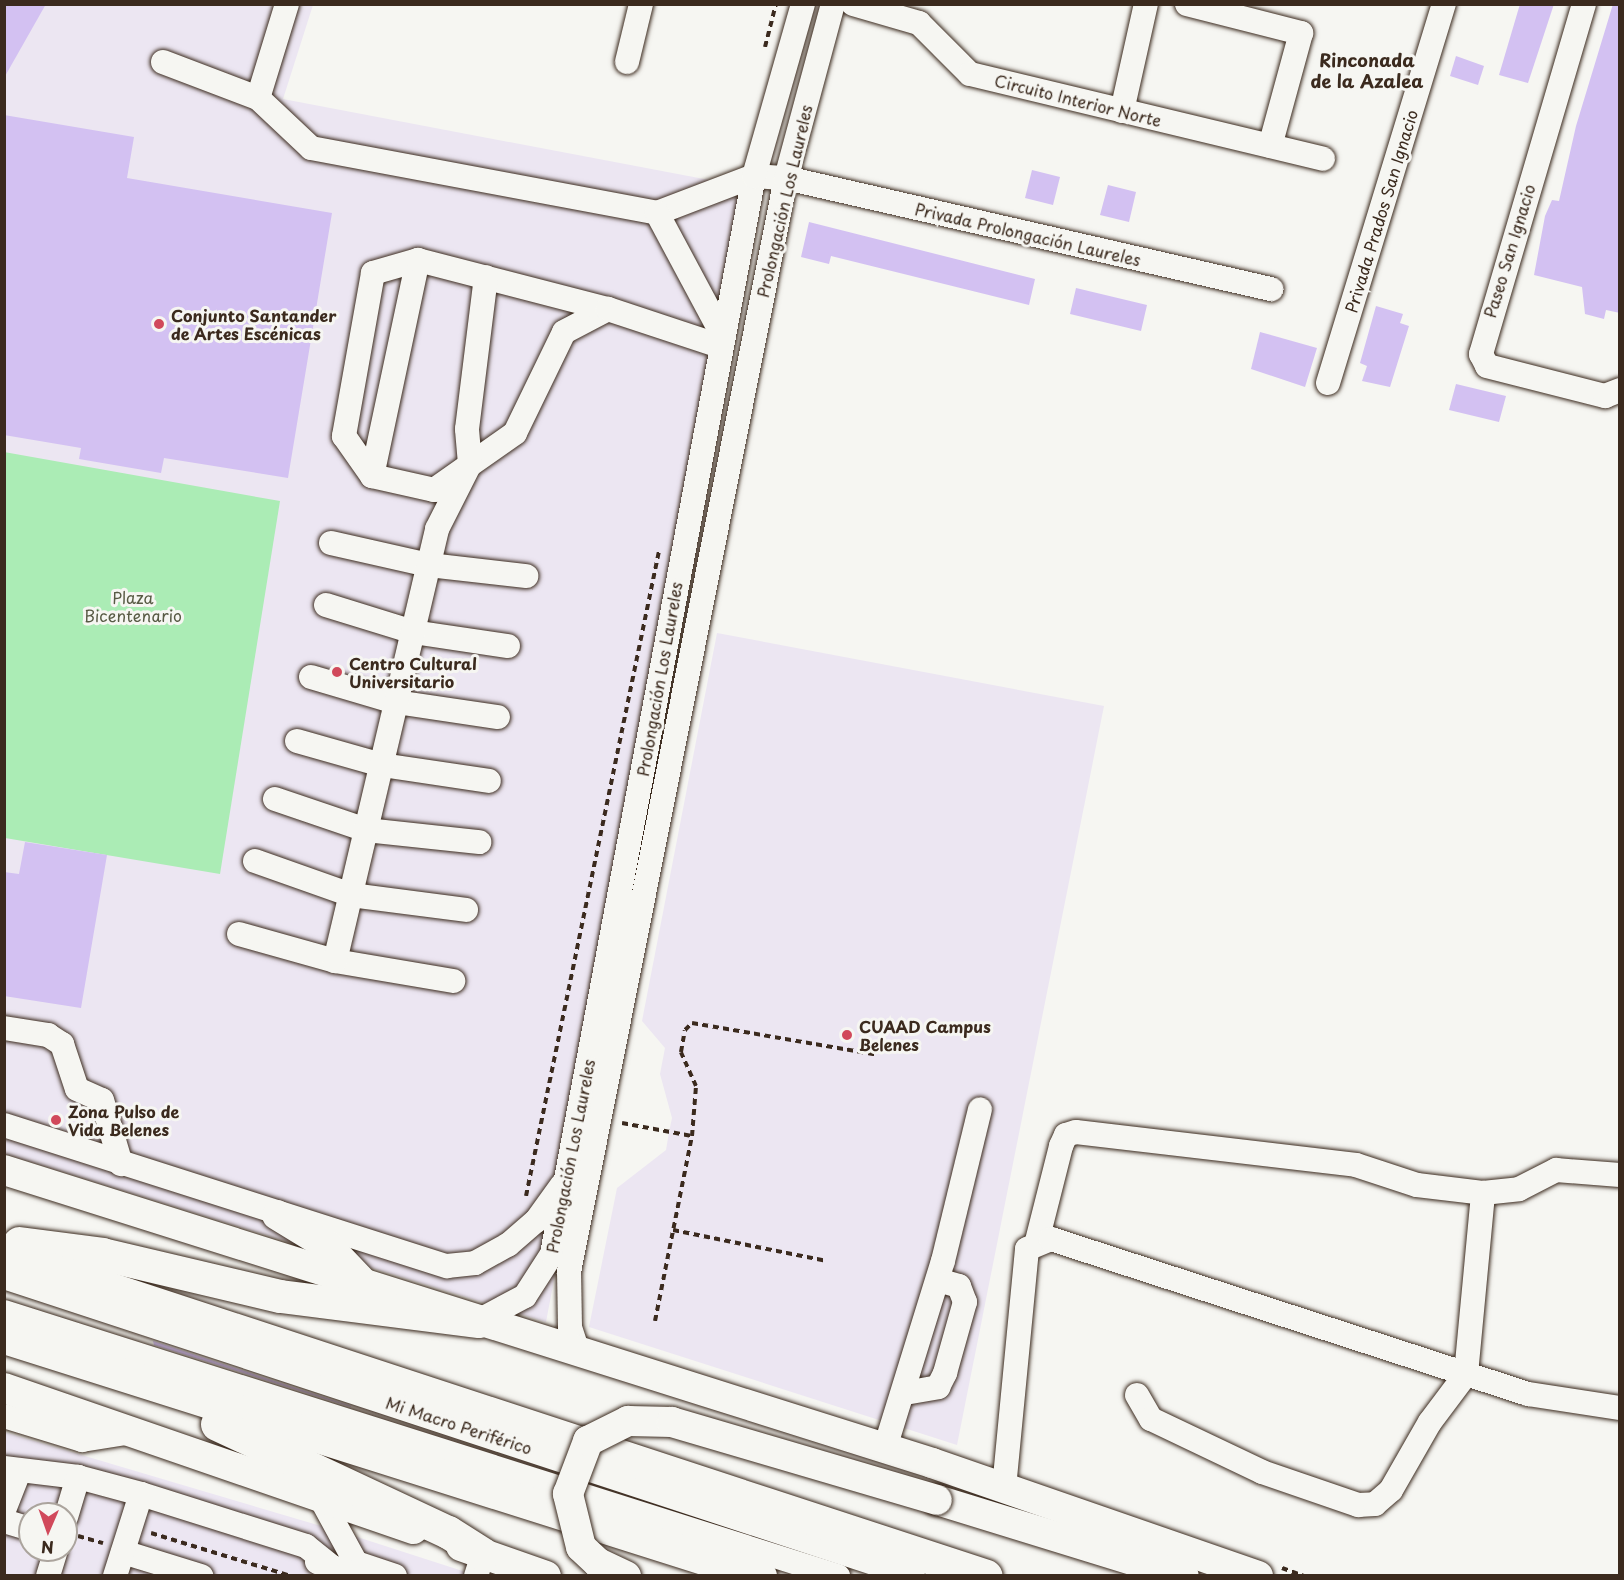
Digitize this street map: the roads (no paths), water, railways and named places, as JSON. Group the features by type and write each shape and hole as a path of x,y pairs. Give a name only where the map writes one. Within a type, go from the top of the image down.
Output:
{"highway":[{"path":"4,1241 102,1254 280,1296 478,1322"},
{"path":"4,1254 986,1575"},
{"path":"4,1338 760,1575"},
{"path":"4,1353 245,1434 479,1565"}],"main road":[{"path":"4,1170 369,1289 885,1449 1258,1575"},
{"path":"277,1215 328,1246 369,1289"},
{"path":"4,1388 320,1497 479,1565 546,1575"},
{"path":"626,1575 598,1563 582,1547 567,1494 588,1441 628,1421 672,1422 1184,1575"}],"street":[{"path":"258,98 287,4"},
{"path":"627,62 641,4"},
{"name":"Prolongación Los Laureles","path":"578,1352 568,1300 566,1240 568,1172 721,340 754,176 803,4"},
{"name":"Prolongación Los Laureles","path":"478,1322 525,1296 566,1240 600,1119 690,649 786,178 833,4"},
{"name":"Circuito Interior Norte","path":"853,4 921,14 970,74 1323,159"},
{"path":"1122,111 1146,4"},
{"path":"1187,4 1301,33 1270,146"},
{"name":"Privada Prados San Ignacio","path":"1328,383 1444,4"},
{"name":"Paseo San Ignacio","path":"1584,4 1481,354 1487,366 1605,396 1620,390"},
{"path":"164,62 258,98 311,148 657,213 754,176"},
{"name":"Privada Prolongación Laureles","path":"754,176 786,178 1271,289"},
{"path":"657,213 721,340"},
{"path":"608,309 564,332 515,433 434,490 372,476 344,436 373,273 418,260 608,309 721,340"},
{"path":"372,476 418,260"},
{"path":"335,961 437,530 470,464 467,429 486,277"},
{"path":"331,543 429,565 526,576"},
{"path":"326,605 413,632 508,646"},
{"path":"665,644 690,649"},
{"path":"311,677 396,702 498,717"},
{"path":"297,741 382,765 489,781"},
{"path":"275,799 366,830 479,842"},
{"path":"255,861 351,895 466,910"},
{"path":"239,934 335,961 453,981"},
{"path":"4,1028 48,1035 62,1044 77,1089 102,1100 121,1164"},
{"path":"885,1449 905,1393 938,1280 980,1109"},
{"path":"4,1125 277,1215 461,1266 492,1255 522,1234 549,1206 568,1172"},
{"path":"1038,1241 1061,1146 1066,1135 1076,1132 1356,1165 1417,1185 1483,1193 1519,1189 1556,1170 1620,1175"},
{"path":"1137,1395 1152,1419 1262,1472 1365,1506 1391,1491 1430,1422 1466,1374 1483,1193"},
{"path":"1004,1488 1028,1249 1038,1241 1051,1239 1528,1394 1620,1408"},
{"name":"Mi Macro Periférico","path":"4,1277 913,1575"},
{"path":"905,1393 938,1387 945,1373 965,1302 959,1286 938,1280"},
{"name":"Mi Macro Periférico","path":"4,1312 838,1575"},
{"path":"4,1416 82,1440 132,1432"},
{"path":"4,1510 12,1470 78,1477 145,1501 306,1546 331,1566 359,1575"},
{"path":"70,1502 78,1477"},
{"path":"320,1497 356,1563 395,1575"},
{"path":"122,1562 141,1531 145,1501"},
{"path":"122,1562 145,1501"},
{"path":"122,1562 157,1575"},
{"path":"122,1562 201,1575"}],"place":[{"name":"Conjunto Santander de Artes Escénicas","path":"159,324"},
{"name":"Centro Cultural Universitario","path":"337,672"},
{"name":"CUAAD Campus Belenes","path":"847,1035"},
{"name":"Zona Pulso de Vida Belenes","path":"56,1120"}],"district":[{"name":"Rinconada de la Azalea","path":"1367,71"}],"park label":[{"name":"Plaza Bicentenario","path":"133,606"}]}
